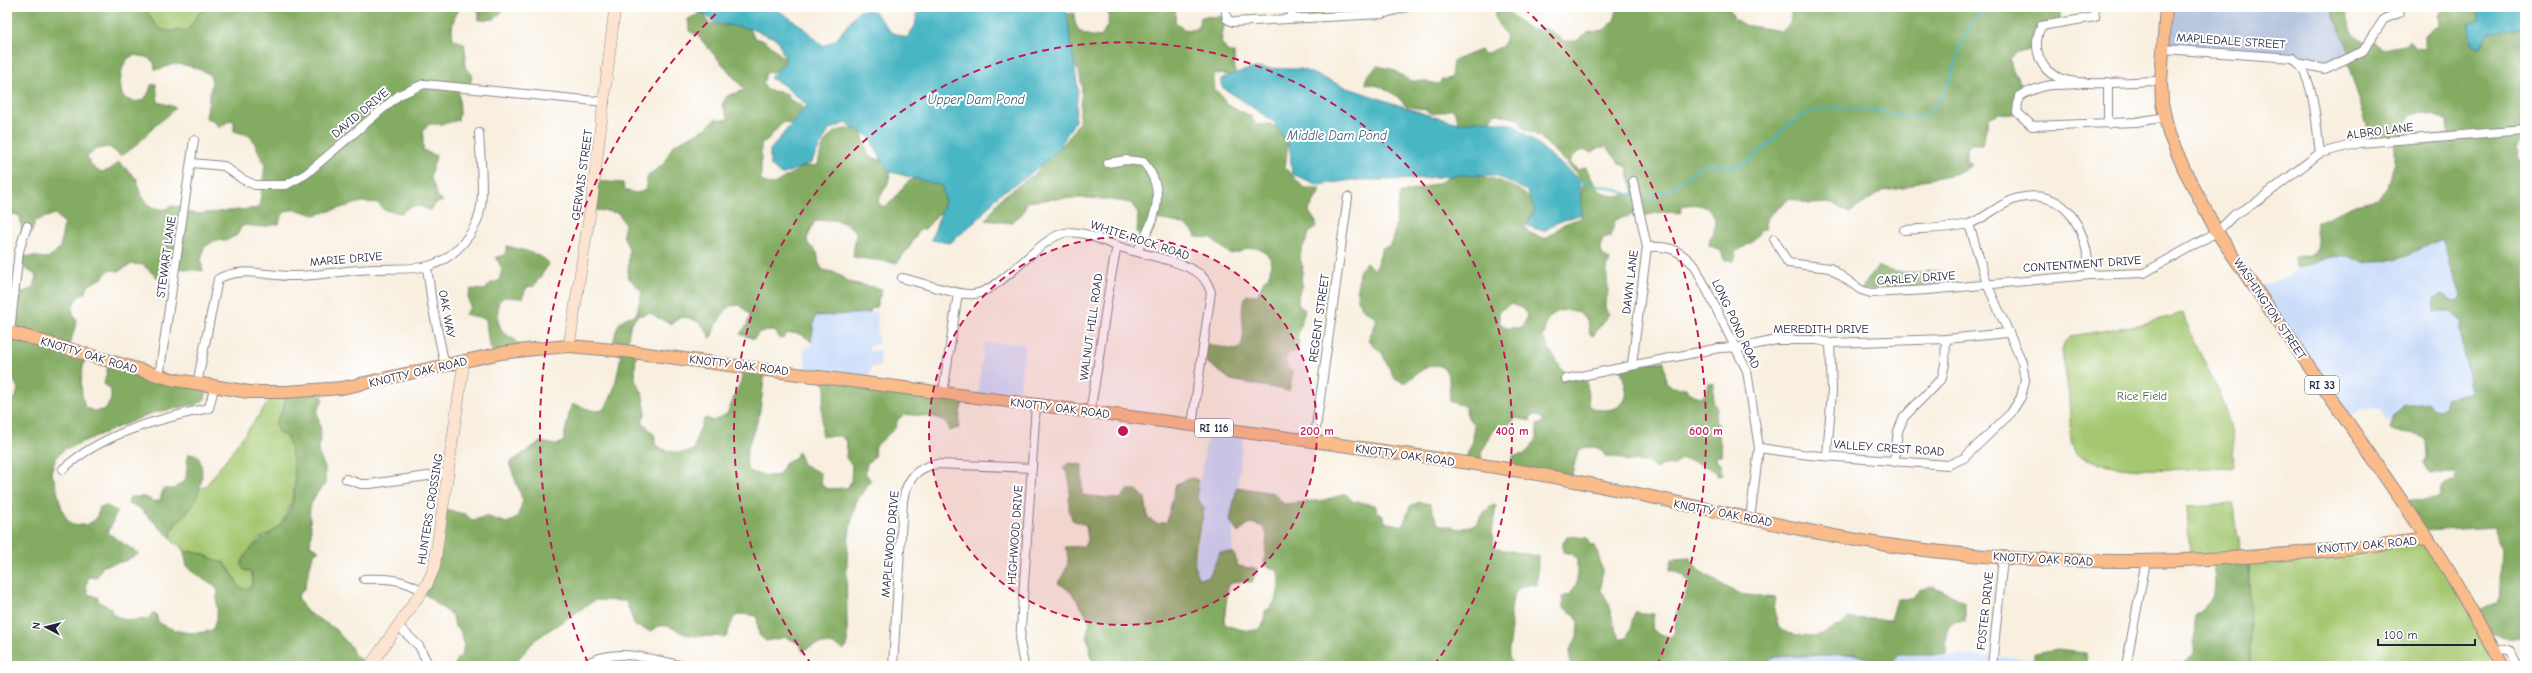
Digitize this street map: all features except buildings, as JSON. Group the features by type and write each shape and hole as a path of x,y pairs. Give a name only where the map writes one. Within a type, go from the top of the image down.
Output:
{"main road":[{"name":"WASHINGTON STREET","path":"2166,7 2161,81 2169,134 2184,169 2217,232 2428,539 2503,666"},
{"name":"KNOTTY OAK ROAD","path":"9,331 159,376 214,388 249,392 311,391 366,384 501,353 570,346 625,351 1090,411 1528,473 1865,541 2003,558 2146,561 2275,553 2428,539"}],"street":[{"name":"GERVAIS STREET","path":"570,346 605,102 615,7"},
{"path":"1225,7 1227,19 1230,21 1359,11 1382,14 1407,7"},
{"path":"1291,7 1292,17"},
{"path":"2094,7 2095,17 2041,26 2036,37 2036,51 2043,66 2061,79 2085,82 2161,81"},
{"name":"MAPLEDALE STREET","path":"2163,48 2273,55 2293,58 2302,64 2325,69 2363,51 2384,19 2399,13"},
{"path":"2302,64 2314,108 2320,153"},
{"path":"2085,82 2078,85 2039,86 2019,96 2017,112 2032,126 2108,124 2136,122 2166,117"},
{"path":"2108,82 2108,124"},
{"name":"DAVID DRIVE","path":"192,163 224,166 242,179 255,185 286,185 306,174 372,115 399,95 424,84 605,102"},
{"name":"ALBRO LANE","path":"2217,232 2234,215 2258,201 2320,153 2360,144 2525,130"},
{"name":"MARIE DRIVE","path":"197,384 218,280 226,275 237,272 291,276 368,269 427,267 446,260 461,247 473,227 482,207 479,133"},
{"name":"STEWART LANE","path":"159,376 192,163 194,140"},
{"path":"1108,163 1126,160 1144,162 1151,170 1157,185 1159,197 1156,211 1150,229 1137,251"},
{"name":"DAWN LANE","path":"1632,364 1647,247 1633,181"},
{"name":"REGENT STREET","path":"1314,442 1348,197"},
{"path":"1904,230 1969,224 1996,208 2019,198 2039,197 2055,202 2069,212 2080,228 2088,249 2090,275"},
{"name":"VALLEY CREST ROAD","path":"1759,448 1778,452 1948,465 1964,458 2011,413 2021,397 2026,380 2022,362 2007,333 1987,284 1969,224"},
{"path":"9,331 19,251 27,226"},
{"name":"CONTENTMENT DRIVE","path":"1987,284 2090,275 2144,273 2217,232"},
{"name":"WHITE ROCK ROAD","path":"902,278 958,293 974,294 986,289 1052,240 1064,233 1093,237 1196,271 1208,282 1211,292 1192,425"},
{"name":"CARLEY DRIVE","path":"1774,239 1788,264 1830,268 1861,290 1871,293 1987,284"},
{"name":"WALNUT HILL ROAD","path":"1090,411 1100,362 1111,273 1117,246"},
{"name":"LONG POND ROAD","path":"1647,247 1666,247 1683,254 1695,266 1747,371 1759,448 1750,519"},
{"name":"OAK WAY","path":"427,267 432,304 445,366"},
{"path":"943,393 958,293"},
{"name":"MEREDITH DRIVE","path":"1566,378 1719,348 1736,347 1776,340 1817,340 1830,343 1946,339 2007,333"},
{"path":"1894,462 1898,431 1904,417 1942,378 1946,364 1946,339"},
{"path":"1827,456 1832,391 1830,343"},
{"name":"HUNTERS CROSSING","path":"370,666 431,577 436,563 464,361"},
{"path":"63,469 81,454 101,442 154,421 209,408 214,388"},
{"name":"HIGHWOOD DRIVE","path":"1024,666 1020,643 1036,405"},
{"name":"MAPLEWOOD DRIVE","path":"893,666 903,501 911,478 923,468 937,464 1032,468"},
{"path":"346,479 361,484 370,484 449,472"},
{"name":"FOSTER DRIVE","path":"1992,666 2003,558"},
{"path":"2126,666 2146,561"},
{"path":"364,579 395,579 414,586 422,591"},
{"path":"398,626 420,646 429,666"},
{"path":"2496,653 2504,649 2511,651 2519,666"},
{"path":"582,666 595,658 611,654 661,661 684,666"}],"shaded area":[{"path":"2165,7 2330,7 2351,55 2335,61 2302,64 2292,57 2163,48"},
{"path":"2441,239 2462,298 2457,302 2451,301 2443,294 2434,297 2435,310 2451,311 2463,322 2471,392 2439,410 2432,408 2394,416 2393,421 2387,421 2380,409 2373,408 2360,410 2347,419 2257,287 2288,277 2297,266 2306,267 2324,258 2340,255 2370,262 2391,261 2404,257"},
{"path":"877,312 878,343 869,347 869,351 880,351 880,366 871,367 869,382 807,373 804,355 805,348 810,347 815,316"},
{"path":"984,343 1025,344 1018,402 978,397"},
{"path":"1209,427 1244,432 1234,510 1230,521 1233,526 1232,553 1219,554 1209,577 1202,579 1198,578 1195,564 1204,509 1197,497"},
{"path":"1856,654 1870,660 1899,654 2034,659 2040,666 1768,666 1770,658 1775,656"}],"green space":[{"path":"7,7 145,7 151,19 160,29 168,31 187,31 200,12 211,7 461,7 454,18 452,31 454,40 464,43 466,56 465,67 472,74 470,86 458,86 460,109 458,120 444,124 429,124 423,131 423,150 436,156 430,176 438,197 443,201 436,203 429,211 423,207 415,206 408,208 402,213 384,210 378,203 362,202 315,215 298,210 288,210 281,217 279,224 262,227 246,225 241,227 237,235 225,241 216,240 204,247 201,261 203,271 177,268 174,282 160,280 143,265 132,264 119,271 109,270 101,279 88,285 86,293 78,298 73,308 74,316 77,320 69,348 86,355 81,381 85,407 93,411 105,410 111,400 111,390 104,384 109,361 208,386 205,399 198,404 152,413 63,450 56,458 51,472 61,506 67,519 72,525 87,525 96,519 100,507 107,506 117,511 108,533 139,554 125,561 103,566 96,578 89,577 86,585 88,594 97,597 99,602 111,608 112,614 121,618 130,620 144,619 149,618 152,613 156,614 158,622 177,631 198,633 212,630 217,618 218,591 213,584 207,582 187,567 184,552 190,551 200,553 225,563 240,588 247,589 251,586 253,580 251,572 244,570 241,565 244,558 251,548 277,528 285,519 294,497 295,485 293,460 290,448 287,437 278,432 275,424 284,408 286,393 320,390 323,399 317,411 321,432 318,452 325,468 325,484 317,493 310,507 310,545 319,550 313,555 304,590 299,594 298,599 307,612 334,628 351,647 354,655 370,666 7,666 7,432 9,421 7,405 16,397 18,389 9,370 18,295 34,287 36,275 23,267 23,256 49,258 60,248 64,223 55,214 35,221 32,232 27,236 22,234 20,216 7,212","holes":["135,55 146,57 154,62 155,69 180,64 196,68 209,74 212,81 206,118 214,121 219,128 229,121 234,120 234,131 251,136 265,165 259,208 197,214 185,212 184,207 172,206 163,210 150,206 140,193 137,179 119,162 109,170 101,172 90,163 87,157 96,149 109,147 121,156 136,146 154,127 168,116 175,107 158,102 156,84 151,85 150,90 142,100 133,101 123,97 121,92 123,66 130,57"]},
{"path":"145,7 211,7 200,12 187,31 168,31 160,29 157,26 151,19"},
{"path":"476,7 501,7 502,12 495,19 479,20 479,13"},
{"path":"1109,7 1176,7 1175,21 1183,29 1193,30 1198,27 1201,17 1226,16 1221,42 1227,51 1234,53 1235,75 1214,74 1214,88 1231,107 1251,116 1256,125 1270,124 1289,134 1285,168 1304,188 1320,188 1309,212 1316,222 1316,227 1309,233 1300,257 1303,267 1301,280 1303,286 1298,295 1298,300 1299,306 1305,310 1297,337 1299,342 1298,351 1291,352 1286,356 1287,368 1293,372 1289,391 1231,380 1201,358 1203,343 1234,350 1240,348 1243,335 1242,314 1244,301 1247,295 1258,295 1263,282 1270,274 1271,259 1260,249 1251,248 1230,254 1211,238 1196,237 1194,232 1185,225 1154,219 1144,237 1137,233 1138,213 1131,203 1105,199 1066,198 1027,202 1023,213 1011,223 986,220 1001,198 1036,173 1045,159 1060,148 1079,122 1082,87 1079,72 1067,51 1064,14 1074,13 1076,25 1081,32 1090,36 1101,37 1108,24"},
{"path":"1290,7 1322,7 1324,16 1297,17"},
{"path":"1618,7 1729,7 1734,19 1744,25 1782,31 1790,24 1792,7 2059,7 2061,21 2041,26 2035,49 2017,51 2010,59 2012,68 2026,93 2020,98 2019,108 2022,114 1999,113 1989,118 1982,144 1971,144 1967,149 1967,161 1972,165 1959,173 1924,180 1904,188 1882,191 1849,213 1833,203 1809,204 1790,198 1768,217 1765,230 1761,230 1752,242 1737,251 1734,261 1724,259 1721,251 1709,245 1714,229 1714,217 1708,209 1699,205 1683,206 1680,213 1662,212 1642,216 1639,213 1615,220 1611,236 1603,238 1601,249 1602,254 1610,260 1607,271 1608,292 1605,304 1606,311 1609,314 1593,336 1590,334 1587,320 1581,314 1567,310 1560,311 1553,314 1548,319 1545,326 1545,334 1541,336 1567,377 1586,376 1589,406 1595,409 1608,410 1620,406 1624,401 1626,389 1620,367 1664,361 1666,383 1672,387 1686,388 1689,394 1701,397 1707,393 1709,383 1714,384 1713,403 1717,408 1715,420 1720,427 1719,435 1721,449 1721,456 1716,456 1715,461 1720,463 1722,475 1717,476 1716,471 1694,462 1680,459 1674,466 1662,465 1656,469 1647,462 1626,461 1621,458 1605,456 1600,449 1593,447 1578,451 1570,481 1511,469 1513,456 1526,454 1537,438 1537,425 1542,423 1544,419 1535,415 1530,417 1531,421 1516,418 1507,426 1494,430 1482,451 1480,465 1464,462 1473,441 1474,425 1468,418 1465,406 1450,402 1449,380 1446,371 1442,367 1436,365 1430,366 1416,374 1405,383 1394,378 1382,353 1368,340 1376,323 1376,317 1363,309 1357,300 1359,271 1366,263 1375,270 1382,248 1389,246 1393,241 1400,193 1441,182 1457,173 1478,175 1502,182 1524,193 1531,201 1535,209 1525,227 1528,232 1545,239 1564,224 1581,218 1582,181 1540,137 1525,129 1518,119 1495,113 1487,123 1459,123 1453,109 1433,114 1423,109 1406,106 1389,90 1366,84 1367,76 1377,66 1392,69 1410,81 1423,81 1438,84 1442,80 1451,78 1453,61 1480,50 1485,54 1503,46 1506,35 1495,19 1495,9 1508,13 1529,29 1539,29 1545,27 1564,41 1576,41 1587,33 1604,30 1614,21","holes":["1600,147 1607,147 1620,164 1628,167 1628,174 1634,193 1615,196 1609,195 1598,188 1586,167 1578,170 1570,163 1573,156 1578,152 1588,151 1592,153","1510,304 1522,308 1527,315 1525,322 1519,328 1506,328 1499,322 1499,311"]},
{"path":"2330,7 2344,7 2353,34 2366,44 2371,41 2384,49 2405,45 2409,40 2415,47 2424,48 2424,35 2439,25 2438,15 2443,7 2477,7 2480,20 2468,24 2473,45 2482,46 2489,33 2525,27 2525,138 2516,148 2517,157 2525,167 2525,637 2513,638 2484,631 2474,614 2499,602 2502,548 2496,538 2495,527 2424,531 2412,515 2410,500 2437,499 2441,496 2442,487 2448,482 2453,482 2457,473 2430,473 2424,463 2427,457 2426,439 2390,429 2394,416 2404,405 2427,402 2432,408 2439,410 2445,406 2445,398 2471,392 2460,330 2463,322 2451,311 2435,311 2434,298 2443,294 2451,301 2457,302 2462,298 2441,239 2408,255 2381,262 2367,262 2342,256 2327,258 2312,264 2297,266 2294,257 2300,255 2308,257 2316,250 2318,246 2317,222 2355,205 2377,200 2388,186 2395,162 2395,145 2371,138 2347,61 2351,55","holes":["2420,113 2436,116 2447,122 2448,134 2407,138 2406,122 2411,115"]},
{"path":"703,12 708,23 724,26 745,24 755,38 766,41 788,62 784,70 766,73 763,84 767,90 786,93 790,100 802,105 802,118 791,124 783,122 767,140 761,143 761,181 772,185 803,167 818,165 822,148 830,136 843,129 861,130 869,157 885,161 891,170 888,183 878,200 879,204 884,207 889,204 907,182 919,179 945,184 944,208 925,229 919,230 910,246 897,263 853,257 856,232 841,222 825,220 814,222 807,239 808,244 817,252 819,264 823,270 837,273 848,282 882,289 876,307 872,308 869,313 815,316 811,342 803,335 794,333 786,334 784,338 779,338 777,333 772,331 759,332 754,339 740,334 747,325 750,315 740,305 729,306 715,326 711,339 699,322 690,318 679,317 672,324 656,317 651,313 637,316 630,326 626,350 636,352 635,380 642,392 646,412 642,421 655,436 655,445 674,452 690,452 694,450 697,435 705,418 713,421 727,414 741,381 743,366 765,370 759,416 748,447 746,460 748,470 756,474 772,476 779,475 786,462 795,459 798,452 803,464 820,473 822,485 827,489 847,488 851,482 852,465 846,458 847,442 840,436 822,436 822,406 826,388 822,376 965,396 960,412 959,428 949,431 947,423 935,417 904,414 897,421 896,427 875,447 874,457 867,464 865,472 871,481 860,495 856,503 849,538 847,556 847,647 844,650 834,645 817,644 807,648 803,652 800,644 786,637 766,641 759,635 757,617 748,614 734,617 726,637 686,634 667,626 659,626 651,631 635,626 626,601 595,600 536,639 512,666 455,666 457,658 462,656 464,643 460,630 455,627 453,616 423,593 446,510 465,514 473,521 485,516 507,523 517,518 523,501 509,463 540,442 556,445 563,442 571,405 598,411 603,409 608,404 614,388 621,356 612,349 616,331 624,319 636,315 642,292 628,277 629,249 623,235 625,224 618,213 590,209 594,181 623,183 624,189 632,193 645,190 648,175 663,165 673,145 705,129 715,119 729,120 722,105 727,96 745,90 697,35 689,31 688,19"},
{"path":"507,246 524,250 542,257 549,264 534,286 527,287 522,298 504,297 498,303 498,321 503,333 514,339 523,350 493,354 488,340 486,319 465,314 470,308 468,295 471,289 485,290 491,283 499,281 502,269 496,257 505,255"},
{"path":"1878,266 1900,272 1940,271 1944,273 1944,285 1862,290 1865,282"},
{"name":"Rice Field","path":"2183,313 2193,339 2217,389 2229,421 2232,434 2234,467 2154,470 2113,466 2076,454 2071,442 2069,396 2062,351 2064,343 2071,336 2138,325"},
{"path":"276,392 286,393 284,408 276,420 287,438 294,459 295,483 293,495 290,506 279,526 258,540 254,545 245,570 251,572 253,582 247,589 240,588 225,563 200,553 190,551 184,552 182,547 173,542 172,531 177,523 191,508 198,490 206,486"},
{"path":"188,454 197,455 200,461 202,467 201,482 197,496 191,508 172,529 171,538 138,507 128,504 130,497 145,497 153,502 160,500 163,489 174,489 186,479"},
{"path":"1069,463 1082,465 1082,495 1120,499 1128,490 1137,490 1145,498 1148,518 1157,524 1167,522 1176,484 1192,478 1198,480 1197,497 1204,509 1195,553 1198,578 1209,577 1220,552 1234,553 1238,566 1257,569 1252,582 1235,581 1228,586 1224,623 1231,627 1246,630 1261,628 1264,621 1265,611 1276,599 1279,581 1277,570 1264,565 1267,535 1264,527 1251,523 1238,533 1230,521 1237,487 1274,493 1284,504 1324,500 1346,494 1352,501 1375,505 1377,511 1383,516 1385,522 1403,526 1410,506 1420,502 1430,504 1438,524 1461,529 1477,524 1482,514 1493,505 1496,506 1492,533 1494,548 1538,556 1537,585 1527,585 1520,588 1515,593 1512,600 1509,654 1515,666 1109,666 1107,663 1092,660 1087,634 1090,622 1073,595 1064,586 1058,583 1066,570 1068,562 1065,547 1084,546 1088,540 1086,525 1072,520 1069,510 1070,485 1068,476 1063,468"},
{"path":"2233,503 2236,533 2239,536 2240,555 2190,559 2187,506"},
{"path":"1567,536 1587,538 1589,544 1596,547 1602,569 1601,591 1604,594 1615,627 1621,639 1627,638 1635,612 1654,614 1652,628 1657,633 1670,637 1674,634 1677,611 1682,604 1689,584 1684,575 1670,570 1671,559 1690,558 1698,570 1738,594 1776,598 1774,610 1779,628 1792,634 1804,636 1819,635 1842,625 1848,618 1891,620 1897,599 1913,599 1919,590 1933,586 1965,602 1965,621 1956,621 1948,626 1946,654 1899,654 1892,662 1870,660 1856,654 1775,657 1770,658 1768,666 1570,666 1570,650 1577,637 1578,623 1576,616 1563,607 1562,597 1570,595 1577,583 1577,559 1572,554 1563,552 1563,543"},
{"path":"2428,539 2492,647 2489,666 2250,666 2249,555"},
{"path":"2249,556 2250,666 2168,666 2169,663 2183,663 2194,655 2195,615 2208,603 2214,590 2215,583 2211,557"},
{"path":"2057,650 2086,653 2087,663 2092,666 2040,666 2034,659 2034,654"}],"water":[{"name":"Upper Dam Pond","path":"701,7 773,7 803,27 823,46 836,40 858,11 873,10 891,32 907,38 915,26 918,7 1066,7 1078,90 1075,121 1057,151 1024,179 999,194 977,220 950,243 931,240 945,202 942,186 888,171 869,137 846,123 829,130 811,163 781,175 770,165 770,150 807,105 782,84 770,78 786,61 777,39 751,29 715,23 701,12"},
{"path":"2477,7 2525,7 2525,27 2489,33 2480,47 2473,45 2468,24 2480,20"},
{"name":"Middle Dam Pond","path":"1253,68 1301,69 1348,88 1434,117 1460,123 1485,120 1515,125 1579,181 1582,214 1558,222 1544,231 1528,226 1528,223 1535,210 1527,191 1495,175 1462,175 1400,180 1352,180 1319,185 1292,174 1290,149 1274,122 1222,87 1222,78"}],"waterway":[{"path":"1638,197 1651,196 1664,192 1705,165 1712,164 1732,167 1744,164 1759,153 1787,126 1813,111 1828,108 1845,108 1879,111 1909,117 1926,114 1936,105 1949,82 1967,31 1974,20 1990,7"},
{"path":"1579,181 1607,187 1634,196"}]}
